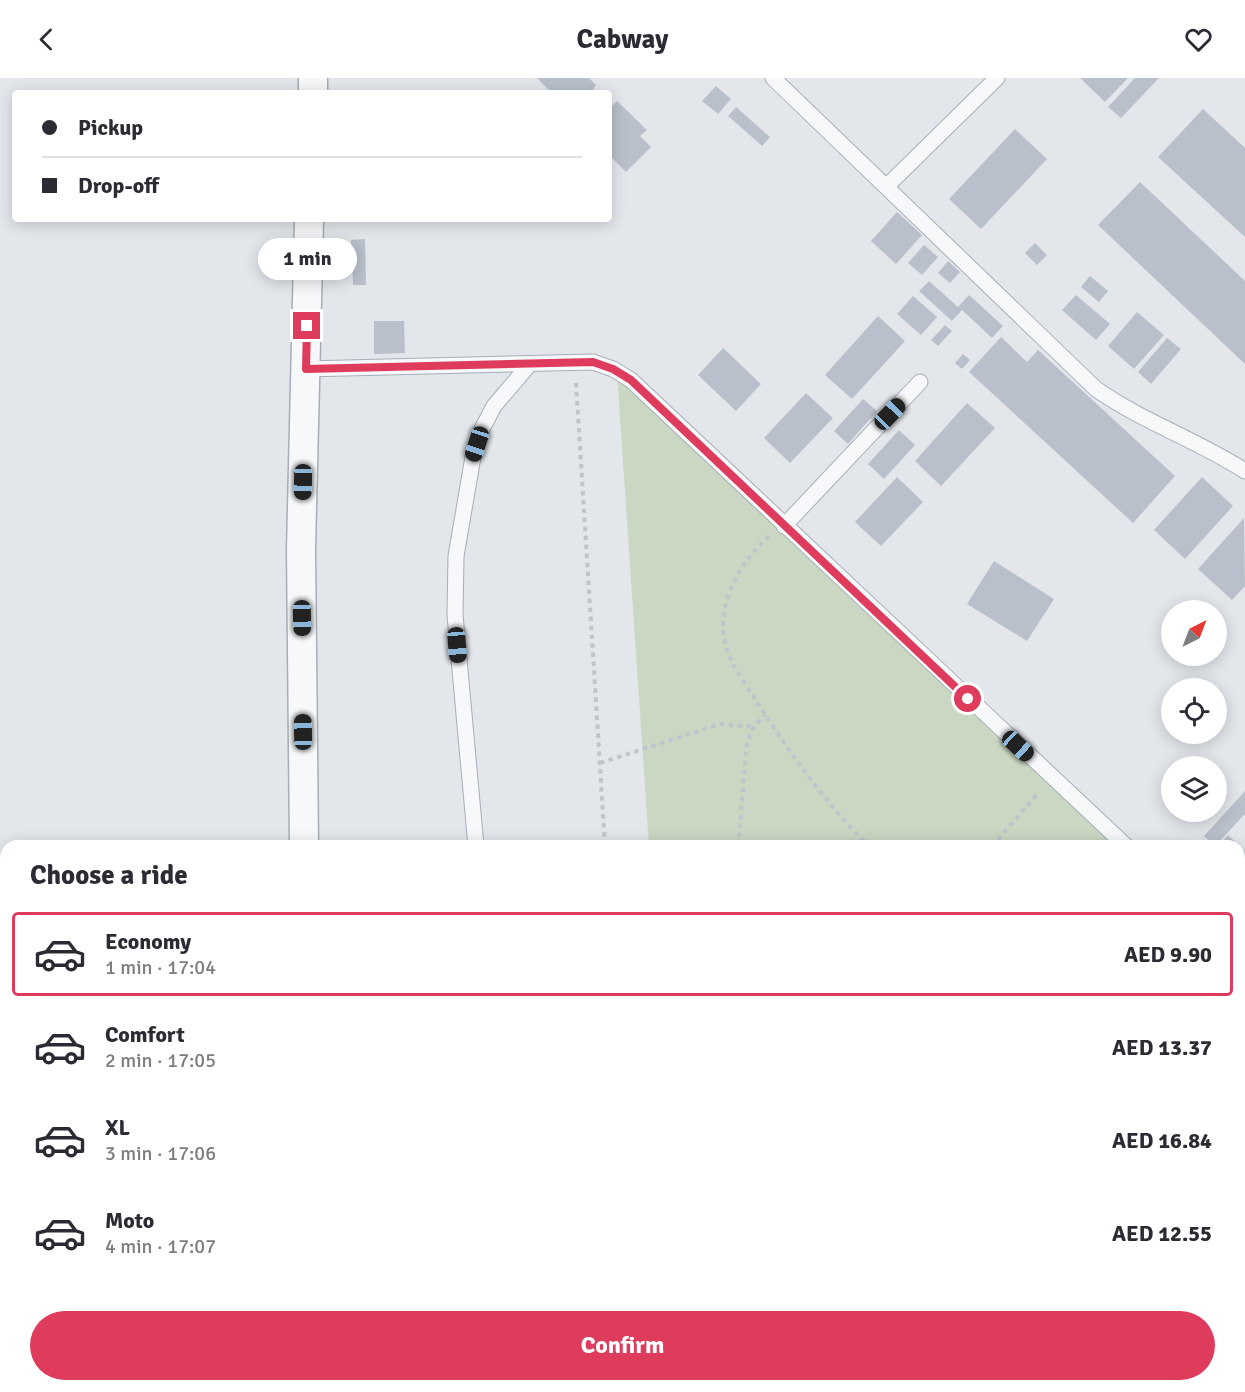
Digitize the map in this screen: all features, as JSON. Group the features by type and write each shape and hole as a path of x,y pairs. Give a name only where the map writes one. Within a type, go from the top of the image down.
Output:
{"street":[{"path":"304,840 301,549 309,222"}],"lane":[{"path":"773,78 1096,389 1125,409 1198,443 1245,471"},
{"path":"887,186 998,78"},
{"path":"306,369 593,362 613,369 631,380 1119,840"},
{"path":"475,840 455,615 456,556 473,457 481,431 494,406 529,365"},
{"path":"784,526 920,382"}],"path":[{"path":"574,363 605,840"},
{"path":"784,526 756,548 742,565 726,606 727,650 765,714 819,791 864,840"},
{"path":"738,840 747,742 754,727 765,714"},
{"path":"600,763 720,724 754,727"},
{"path":"998,840 1052,778"}],"green space":[{"path":"617,373 1115,840 649,840"}],"building":[{"path":"537,78 589,78 596,85 593,90 549,90"},
{"path":"1080,78 1128,78 1105,102"},
{"path":"1135,78 1159,78 1121,118 1108,107"},
{"path":"716,86 731,99 718,114 702,101"},
{"path":"617,101 647,130 640,136 651,147 626,172 612,158 612,106"},
{"path":"736,107 770,137 762,146 728,116"},
{"path":"1203,109 1245,148 1245,237 1158,157"},
{"path":"1015,129 1047,159 981,229 949,199"},
{"path":"1140,182 1245,281 1245,364 1098,225"},
{"path":"897,212 922,235 896,264 871,241"},
{"path":"365,239 366,285 353,285 351,240"},
{"path":"1035,243 1047,255 1037,265 1025,253"},
{"path":"924,245 938,257 922,275 908,263"},
{"path":"948,261 960,272 950,283 938,273"},
{"path":"1090,276 1108,291 1099,302 1081,287"},
{"path":"929,281 958,307 969,295 1003,326 992,338 962,310 952,321 919,291"},
{"path":"1076,295 1110,324 1096,340 1062,310"},
{"path":"913,296 937,317 921,335 897,314"},
{"path":"1137,312 1164,335 1134,369 1108,346"},
{"path":"878,316 905,341 852,399 825,375"},
{"path":"374,321 404,321 405,353 374,354"},
{"path":"945,325 952,331 938,346 931,340"},
{"path":"1001,337 1027,362 1038,350 1175,476 1133,523 969,372"},
{"path":"1167,338 1181,349 1151,384 1138,372"},
{"path":"723,348 761,384 736,411 698,375"},
{"path":"963,354 970,360 962,369 955,363"},
{"path":"806,393 833,418 790,463 764,438"},
{"path":"863,399 877,411 848,444 834,431"},
{"path":"967,403 995,428 941,486 915,461"},
{"path":"899,430 915,445 884,479 868,464"},
{"path":"897,477 923,502 881,546 855,522"},
{"path":"1202,477 1233,506 1185,559 1154,530"},
{"path":"1244,518 1245,586 1232,600 1198,569"},
{"path":"994,561 1054,599 1027,641 967,604"},
{"path":"1245,791 1245,814 1221,840 1208,840 1204,836 1217,822 1227,822 1227,811"},
{"path":"1228,835 1233,840 1223,840"}],"route":[{"path":"307,326 306,369 593,362 613,369 631,380 968,699"}]}
